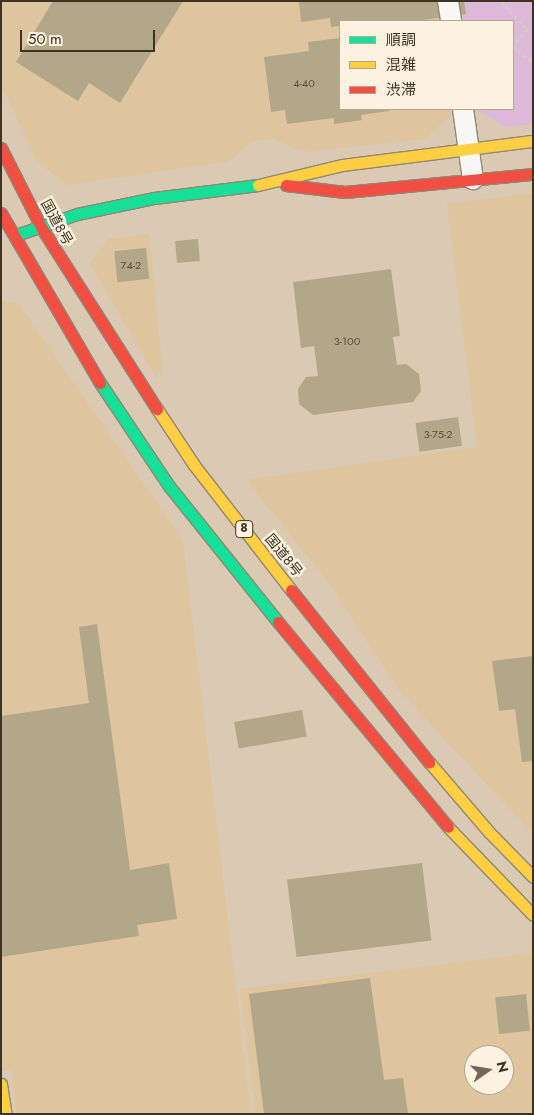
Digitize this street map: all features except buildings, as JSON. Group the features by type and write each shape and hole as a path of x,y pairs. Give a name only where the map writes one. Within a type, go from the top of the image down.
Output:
{"main road":[{"path":"7,238 77,214 154,198 274,183 342,165 533,141"},
{"name":"国道8号","path":"1,148 41,227 194,465 374,697 489,832 533,877"},
{"path":"274,183 345,192 533,174"},
{"name":"8","path":"1,213 7,238 90,368 169,486 332,690 462,844 533,915"},
{"path":"1,1084 6,1114"}],"street":[{"path":"448,1 451,20"},
{"path":"464,110 473,179"},
{"path":"417,156 421,186"}],"path":[{"path":"501,1 527,29 514,45"},
{"path":"514,47 533,62"}],"shaded area":[{"path":"1,1 437,1 439,20 339,20 339,110 450,110 451,115 425,139 303,152 273,139 253,141 229,161 68,185 36,161 1,84"},
{"path":"461,1 533,1 533,124 506,127 478,110 514,110 514,20 463,20"},
{"path":"533,193 533,834 399,690 328,582 246,480 477,447 447,204"},
{"path":"149,234 163,374 156,378 90,264 108,239"},
{"path":"1,300 19,304 183,540 251,1114 17,1114 11,1070 1,1071"},
{"path":"533,953 533,1114 255,1114 240,989"}],"traffic: fast":[{"path":"19,234 77,214 154,198 258,185"},
{"path":"100,383 169,486 278,622"}],"traffic: slow":[{"path":"258,185 342,165 533,141"},
{"path":"157,409 194,465 291,590"},
{"path":"429,762 489,832 533,877"},
{"path":"448,827 533,915"},
{"path":"1,1084 6,1114"}],"traffic: jam":[{"path":"1,148 41,227 157,409"},
{"path":"286,185 345,192 533,174"},
{"path":"1,213 100,383"},
{"path":"291,590 429,762"},
{"path":"278,622 448,827"}]}
